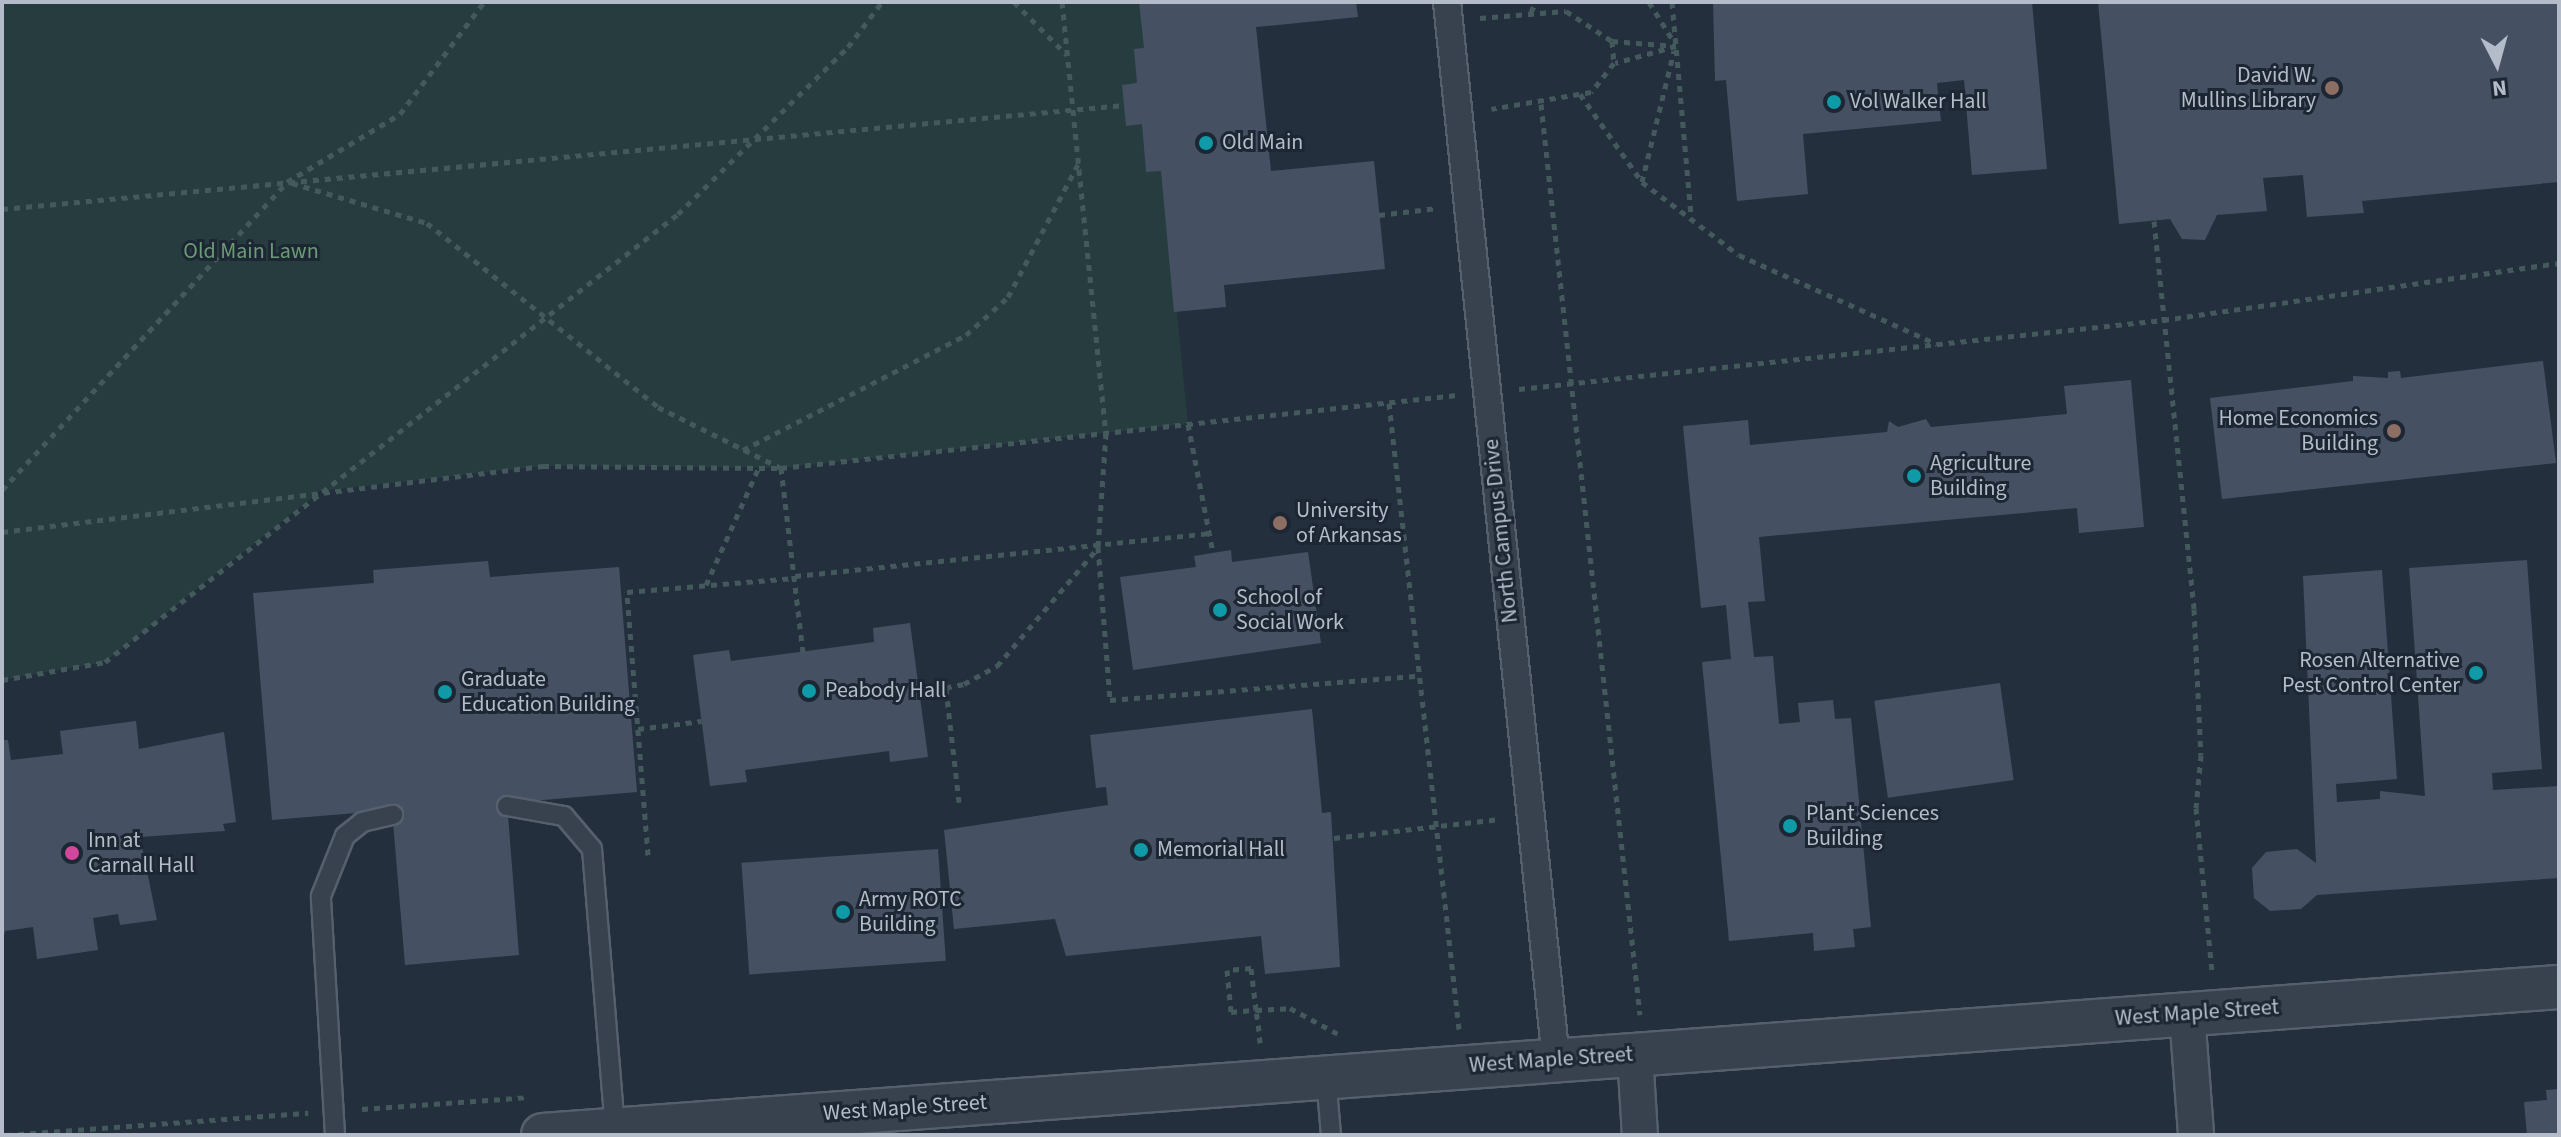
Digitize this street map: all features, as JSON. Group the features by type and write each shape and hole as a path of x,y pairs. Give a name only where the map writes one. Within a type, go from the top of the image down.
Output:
{"street":[{"name":"North Campus Drive","path":"1448,11 1556,1060"},
{"name":"West Maple Street","path":"543,1135 1029,1117 1326,1077 1556,1060 1637,1035 2187,1014 2559,987"},
{"path":"2187,1014 2196,1135"},
{"path":"1637,1035 1640,1135"}],"lane":[{"path":"507,806 564,816 592,849 615,1130"},
{"path":"335,1135 321,896 345,836 362,822 393,815"},
{"path":"1326,1077 1331,1135"}],"path":[{"path":"2,490 287,182 400,114 484,2"},
{"path":"2,680 105,662 678,214 848,47 882,2"},
{"path":"1014,2 1068,55"},
{"path":"1062,2 1106,433 1098,547 1110,700 1418,676"},
{"path":"1530,13 1536,2"},
{"path":"1642,182 1676,46 1649,2"},
{"path":"1672,2 1691,218"},
{"path":"1448,11 1566,11 1612,41 1676,46"},
{"path":"1612,41 1614,63"},
{"path":"1458,113 1541,104 1591,92 1614,63 1676,46"},
{"path":"1580,94 1642,182 1691,218 1788,281 1938,345"},
{"path":"1541,104 1567,384 1637,1035"},
{"path":"2,209 1124,105"},
{"path":"742,451 966,335 1008,297 1079,163"},
{"path":"287,182 427,223 549,316 658,407 781,468"},
{"path":"1379,215 1468,205"},
{"path":"2154,221 2194,609 2201,755 2196,808 2212,972"},
{"path":"2,532 543,466 781,468 2163,320 2559,263"},
{"path":"1389,403 1459,1029"},
{"path":"1188,424 1213,553"},
{"path":"706,585 759,467"},
{"path":"781,468 803,652"},
{"path":"648,855 627,592 1098,547 1210,533"},
{"path":"922,692 946,689 997,666 1098,547"},
{"path":"946,689 959,802"},
{"path":"638,729 702,721"},
{"path":"1334,838 1531,816"},
{"path":"1260,1044 1256,1010 1251,968 1227,970 1231,1012 1256,1010 1290,1008 1345,1037"}],"green space":[{"name":"Old Main Lawn","path":"2,2 1146,2 1188,424 781,468 543,466 320,491 105,662 2,680"}],"building":[{"name":"Old Main","path":"1139,2 1356,2 1358,17 1256,27 1271,171 1374,161 1385,269 1224,285 1226,307 1174,312 1161,171 1146,172 1142,124 1126,126 1122,85 1137,83 1134,49 1144,48"},
{"name":"Vol Walker Hall","path":"1713,2 2032,2 2047,169 1972,175 1964,80 1937,83 1941,121 1803,134 1808,194 1737,201 1726,80 1715,81"},
{"name":"David W. Mullins Library","path":"2098,2 2559,2 2559,182 2362,201 2364,213 2307,217 2303,175 2263,178 2267,211 2217,215 2205,240 2182,239 2170,219 2119,224"},
{"path":"2543,361 2556,463 2222,499 2210,398 2353,381 2353,376 2388,378 2388,372 2400,371 2401,378"},
{"path":"2131,380 2144,527 2079,533 2077,508 1759,537 1765,601 1748,602 1754,657 1773,656 1779,724 1800,722 1798,703 1833,700 1835,719 1851,718 1871,927 1853,929 1855,947 1814,951 1813,933 1729,941 1702,662 1731,659 1726,605 1701,608 1683,426 1748,420 1750,445 1887,432 1889,421 1898,427 1926,419 1931,427 2067,414 2064,386"},
{"name":"School of Social Work","path":"1231,550 1232,562 1308,552 1321,643 1133,670 1120,577 1196,567 1194,556"},
{"name":"Rosen Alternative Pest Control Center","path":"2527,560 2542,769 2492,773 2493,790 2559,786 2559,878 2317,895 2301,909 2270,911 2254,898 2252,868 2266,852 2297,849 2316,863 2303,576 2382,570 2397,779 2336,784 2337,802 2380,799 2380,791 2425,796 2409,568"},
{"name":"Graduate Education Building","path":"488,561 490,577 619,567 637,792 507,803 519,955 405,965 392,810 272,820 253,593 374,583 373,570"},
{"name":"Peabody Hall","path":"910,623 928,757 890,762 889,751 745,770 747,782 710,786 693,655 729,650 731,661 874,642 873,628"},
{"path":"2000,683 2014,780 1888,798 1874,701"},
{"name":"Memorial Hall","path":"1312,709 1322,813 1331,812 1340,967 1265,974 1261,936 1066,956 1055,919 954,929 944,830 1108,805 1106,787 1096,788 1090,735"},
{"name":"Inn at Carnall Hall","path":"136,721 139,749 224,732 236,822 223,824 225,831 140,837 157,920 120,925 118,914 93,918 98,950 37,959 33,927 5,931 2,943 2,740 8,740 11,760 63,754 60,731"},
{"name":"Army ROTC Building","path":"938,849 946,961 749,974 741,863"},
{"path":"2559,1089 2559,1135 2527,1135 2524,1102 2547,1100 2546,1090"}],"place":[{"name":"David W. Mullins Library","path":"2332,88"},
{"name":"Vol Walker Hall","path":"1834,102"},
{"name":"Old Main","path":"1206,143"},
{"name":"Home Economics Building","path":"2394,431"},
{"name":"Agriculture Building","path":"1914,476"},
{"name":"University of Arkansas","path":"1280,523"},
{"name":"School of Social Work","path":"1220,610"},
{"name":"Rosen Alternative Pest Control Center","path":"2476,673"},
{"name":"Peabody Hall","path":"809,691"},
{"name":"Graduate Education Building","path":"445,692"},
{"name":"Plant Sciences Building","path":"1790,826"},
{"name":"Memorial Hall","path":"1141,850"},
{"name":"Inn at Carnall Hall","path":"72,853"},
{"name":"Army ROTC Building","path":"843,912"}]}
